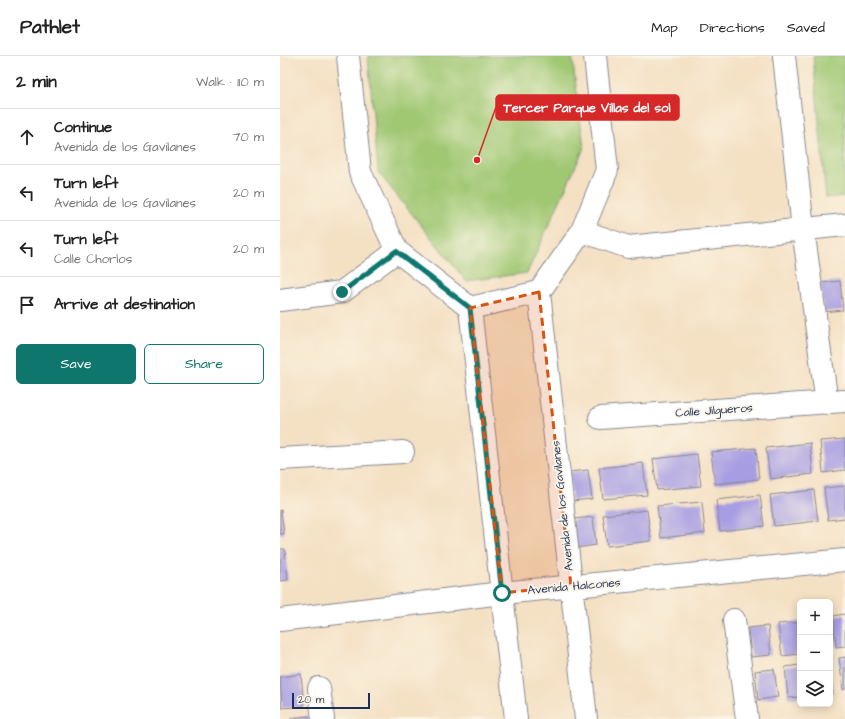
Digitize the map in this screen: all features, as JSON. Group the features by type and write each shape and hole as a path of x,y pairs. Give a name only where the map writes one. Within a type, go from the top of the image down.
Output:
{"street":[{"path":"348,56 360,172 396,251 470,308 516,719"},
{"path":"470,308 539,292 582,231 607,170 595,56"},
{"name":"Calle Jilgueros","path":"600,418 836,402 803,229 784,56"},
{"path":"582,231 628,247 845,225"},
{"path":"280,300 342,292 396,251"},
{"name":"Avenida de los Gavilanes","path":"539,292 586,719"},
{"path":"280,459 403,452"},
{"name":"Avenida Halcones","path":"280,620 502,593 845,560"},
{"path":"734,620 748,719"},
{"path":"319,688 323,719"}],"highlighted area":[{"path":"539,292 571,586 502,593 470,308"}],"green space":[{"path":"368,56 572,56 584,148 527,273 466,281 378,172"},
{"path":"813,56 845,56 845,196 826,198"}],"building":[{"path":"840,281 843,310 824,312 820,283"},
{"path":"845,439 845,470 823,473 820,441"},
{"path":"810,443 813,474 770,479 766,448"},
{"path":"756,448 759,479 715,484 711,452"},
{"path":"697,454 701,486 657,490 653,459"},
{"path":"643,463 647,495 603,499 599,468"},
{"path":"588,470 592,499 572,501 569,472"},
{"path":"845,486 845,518 828,520 824,488"},
{"path":"814,490 818,521 774,526 770,495"},
{"path":"760,495 764,526 720,531 716,500"},
{"path":"702,502 705,533 661,538 657,506"},
{"path":"281,510 284,534 280,534"},
{"path":"647,510 651,541 607,546 603,515"},
{"path":"593,517 596,545 576,548 573,519"},
{"path":"280,549 285,549 288,580 280,581"},
{"path":"845,614 845,646 836,647 833,616"},
{"path":"797,622 797,654 782,656 778,624"},
{"path":"768,626 771,655 751,657 748,628"},
{"path":"845,657 845,689 843,690 839,658"},
{"path":"797,665 797,697 788,698 785,667"},
{"path":"774,669 778,697 758,700 755,671"},
{"path":"301,674 304,706 282,708 280,677"},
{"path":"309,716 309,719 291,719 291,718"}],"place":[{"name":"Tercer Parque Villas del sol","path":"477,160"}],"route":[{"path":"342,292 396,251 470,308 502,593"}]}
